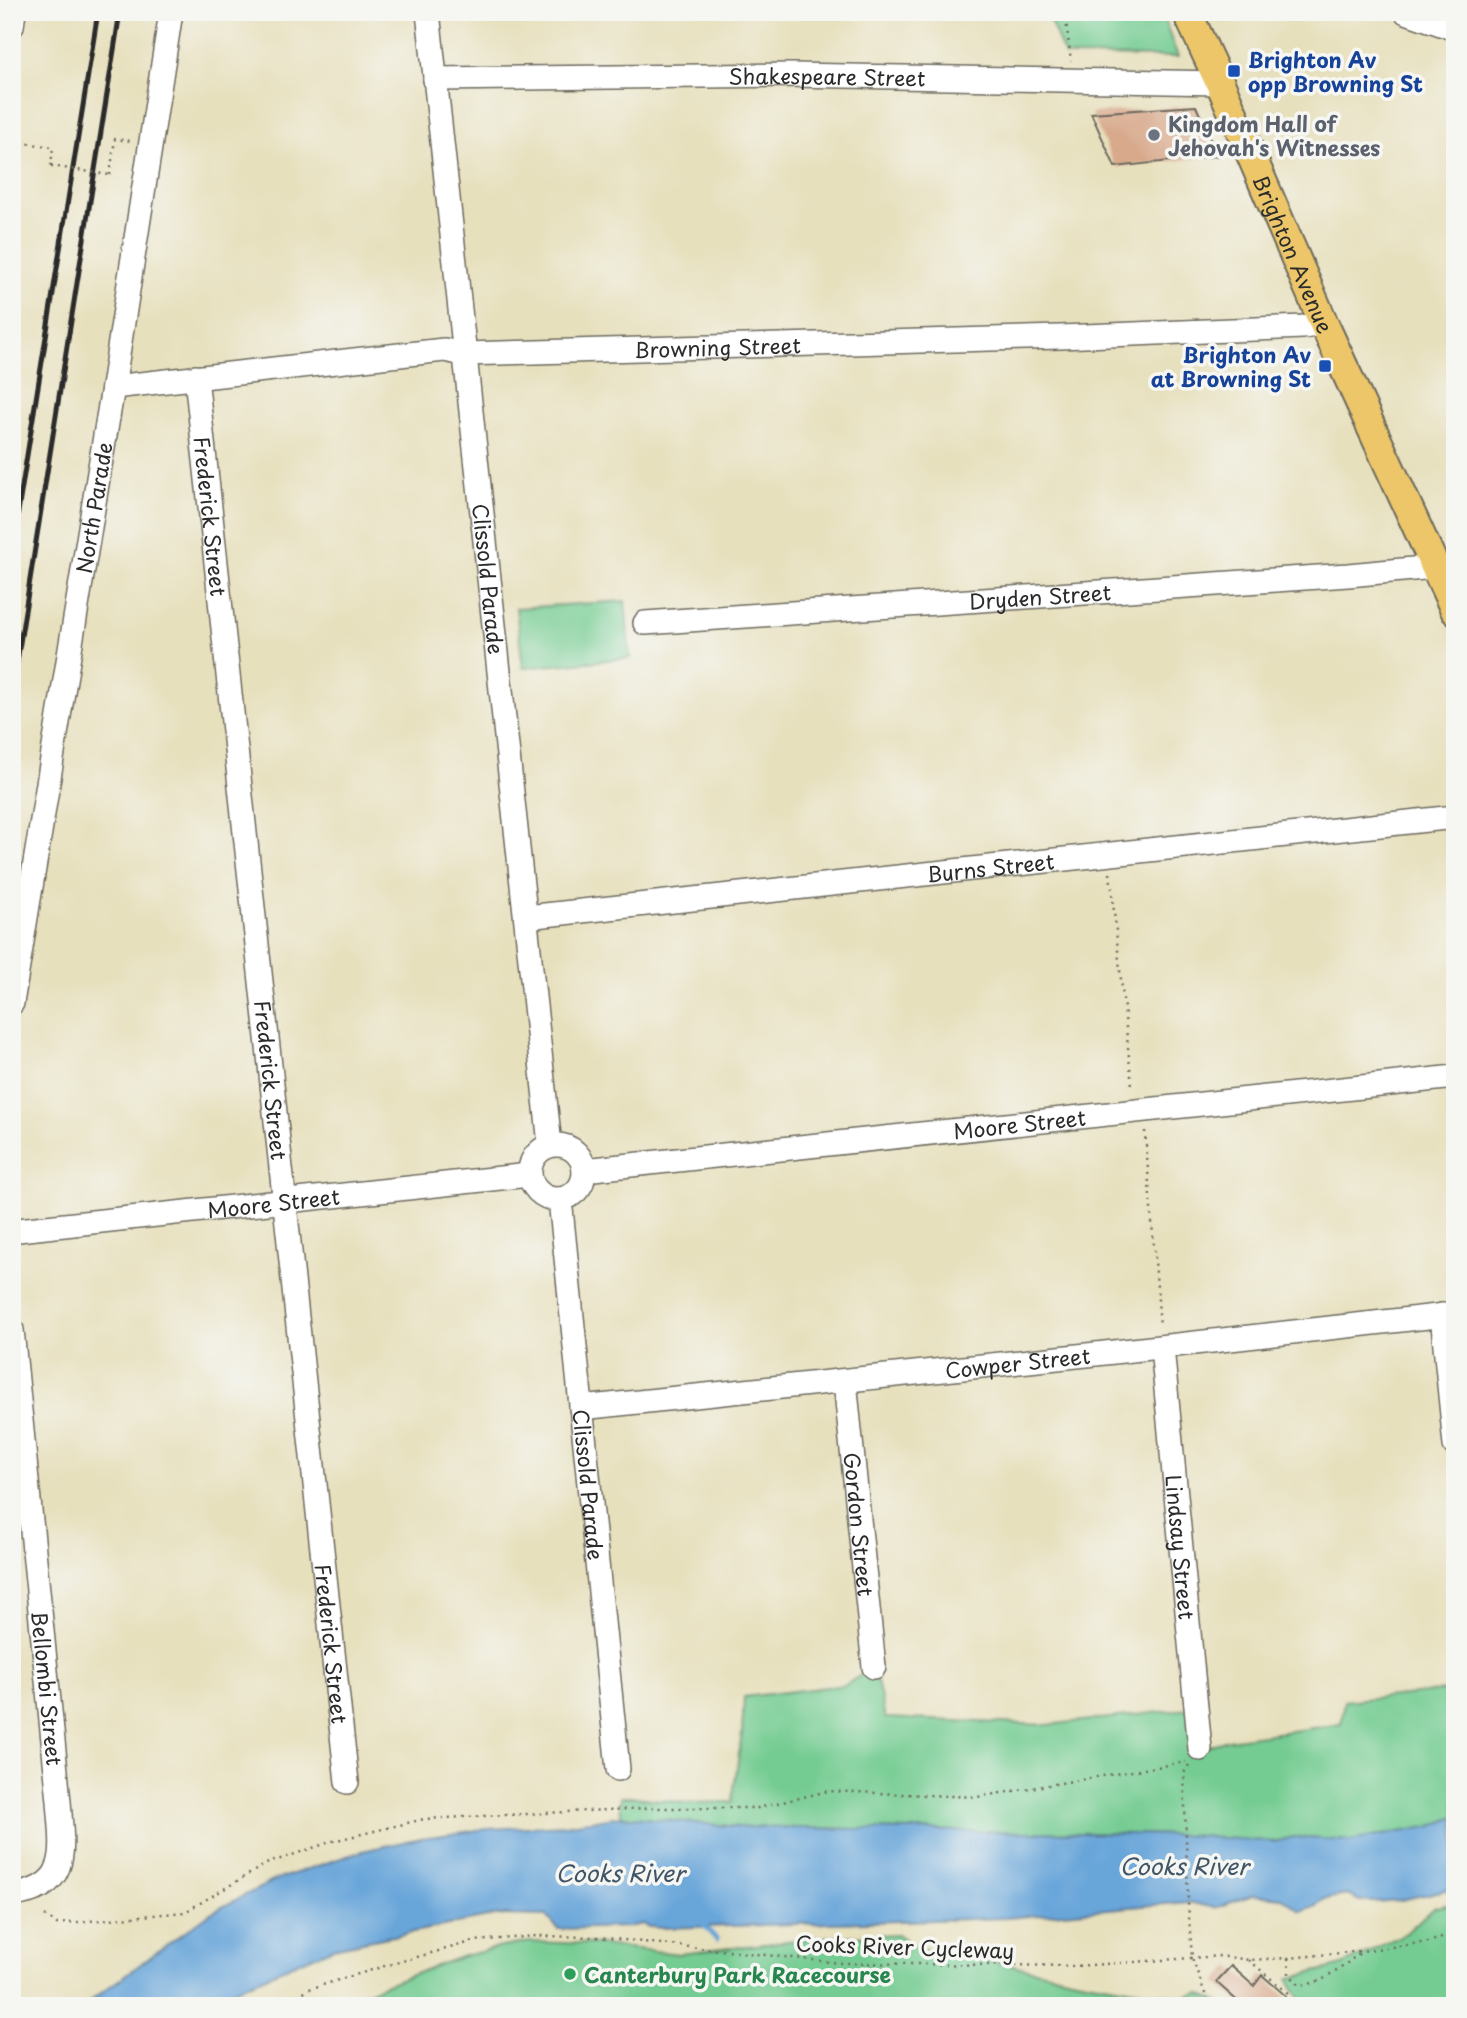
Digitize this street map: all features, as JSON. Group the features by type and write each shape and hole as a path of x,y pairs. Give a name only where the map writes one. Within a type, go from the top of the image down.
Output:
{"main road":[{"name":"Brighton Avenue","path":"1187,12 1324,324 1455,610"}],"street":[{"path":"12,26 14,12"},
{"name":"North Parade","path":"12,1003 113,387 171,12"},
{"name":"Clissold Parade","path":"428,12 550,1145"},
{"path":"1406,12 1455,29"},
{"name":"Shakespeare Street","path":"435,79 792,75 1220,83"},
{"name":"Browning Street","path":"113,387 444,350 464,354 1060,337 1324,324"},
{"name":"Frederick Street","path":"196,377 347,1783"},
{"name":"Dryden Street","path":"645,623 1435,567"},
{"name":"Burns Street","path":"526,917 1455,817"},
{"name":"Moore Street","path":"584,1170 1455,1077"},
{"path":"550,1145 566,1146 576,1152 584,1170 583,1179 575,1192 560,1199 541,1194 529,1175 535,1155 550,1145"},
{"name":"Moore Street","path":"14,1230 529,1175"},
{"name":"Clissold Parade","path":"560,1199 618,1769"},
{"path":"1448,1315 1455,1445"},
{"name":"Cowper Street","path":"581,1408 1448,1315"},
{"name":"Bellombi Street","path":"12,1330 62,1851 60,1865 52,1878 35,1891 12,1895"},
{"name":"Lindsay Street","path":"1162,1347 1200,1749"},
{"name":"Gordon Street","path":"845,1381 874,1667"}],"path":[{"path":"1065,12 1074,80"},
{"path":"12,181 19,142 53,147 51,166 110,175 115,139"},
{"path":"1108,855 1132,1086"},
{"path":"1145,1131 1162,1347"},
{"path":"45,1915 57,1924 185,1912 266,1864 333,1840 424,1819 647,1808 758,1808 828,1791 977,1797 1191,1762 1184,1773 1192,1958 1207,1999 1215,2006"},
{"name":"Cooks River Cycleway","path":"279,2006 309,1989 475,1941 536,1937 596,1937 840,1963 1076,1966 1220,1956 1249,1960 1288,1958 1362,1951 1455,1934"},
{"path":"1288,1958 1289,1974 1299,1985 1312,1984 1331,1976 1362,1951"},
{"path":"1249,1960 1290,1995"}],"green space":[{"path":"1046,12 1161,12 1178,57 1065,56"},
{"path":"625,601 630,658 523,668 516,608"},
{"path":"874,1667 885,1718 1047,1725 1196,1708 1200,1748 1228,1740 1341,1724 1344,1701 1455,1690 1455,1817 1433,1826 1350,1841 1294,1837 1274,1842 1187,1835 739,1827 621,1816 620,1797 685,1803 732,1802 742,1733 744,1697 845,1685"},
{"path":"1455,1903 1455,2006 1305,2006 1288,1979 1343,1965 1406,1933 1433,1908"},
{"path":"897,1934 917,1948 1182,1997 1199,1993 1227,2006 334,2006 464,1956 530,1942 594,1944 679,1954 814,1938"}],"water":[{"name":"Cooks River","path":"621,1816 739,1827 1187,1835 1274,1842 1294,1837 1350,1841 1433,1826 1455,1817 1455,1888 1401,1900 1373,1902 1360,1901 1347,1895 1325,1899 1301,1911 1282,1898 1253,1895 1215,1908 1188,1902 1006,1918 661,1928 643,1924 629,1927 558,1929 547,1916 498,1915 333,1948 244,1985 205,2006 83,2006 212,1912 275,1880 362,1851 421,1838 487,1829 564,1825"}],"building":[{"name":"Kingdom Hall of Jehovah's Witnesses","path":"1196,106 1217,156 1115,167 1091,113"},
{"path":"1231,1966 1254,1986 1262,1975 1286,1996 1277,2006 1243,2006 1216,1982"}],"waterway":[{"path":"701,1922 717,1940"}],"railway":[{"path":"12,549 98,12"},
{"path":"12,693 120,12"}],"place":[{"name":"Brighton Av opp Browning St","path":"1234,71"},
{"name":"Kingdom Hall of Jehovah's Witnesses","path":"1154,135"},
{"name":"Brighton Av at Browning St","path":"1325,366"},
{"name":"Canterbury Park Racecourse","path":"570,1974"}]}
